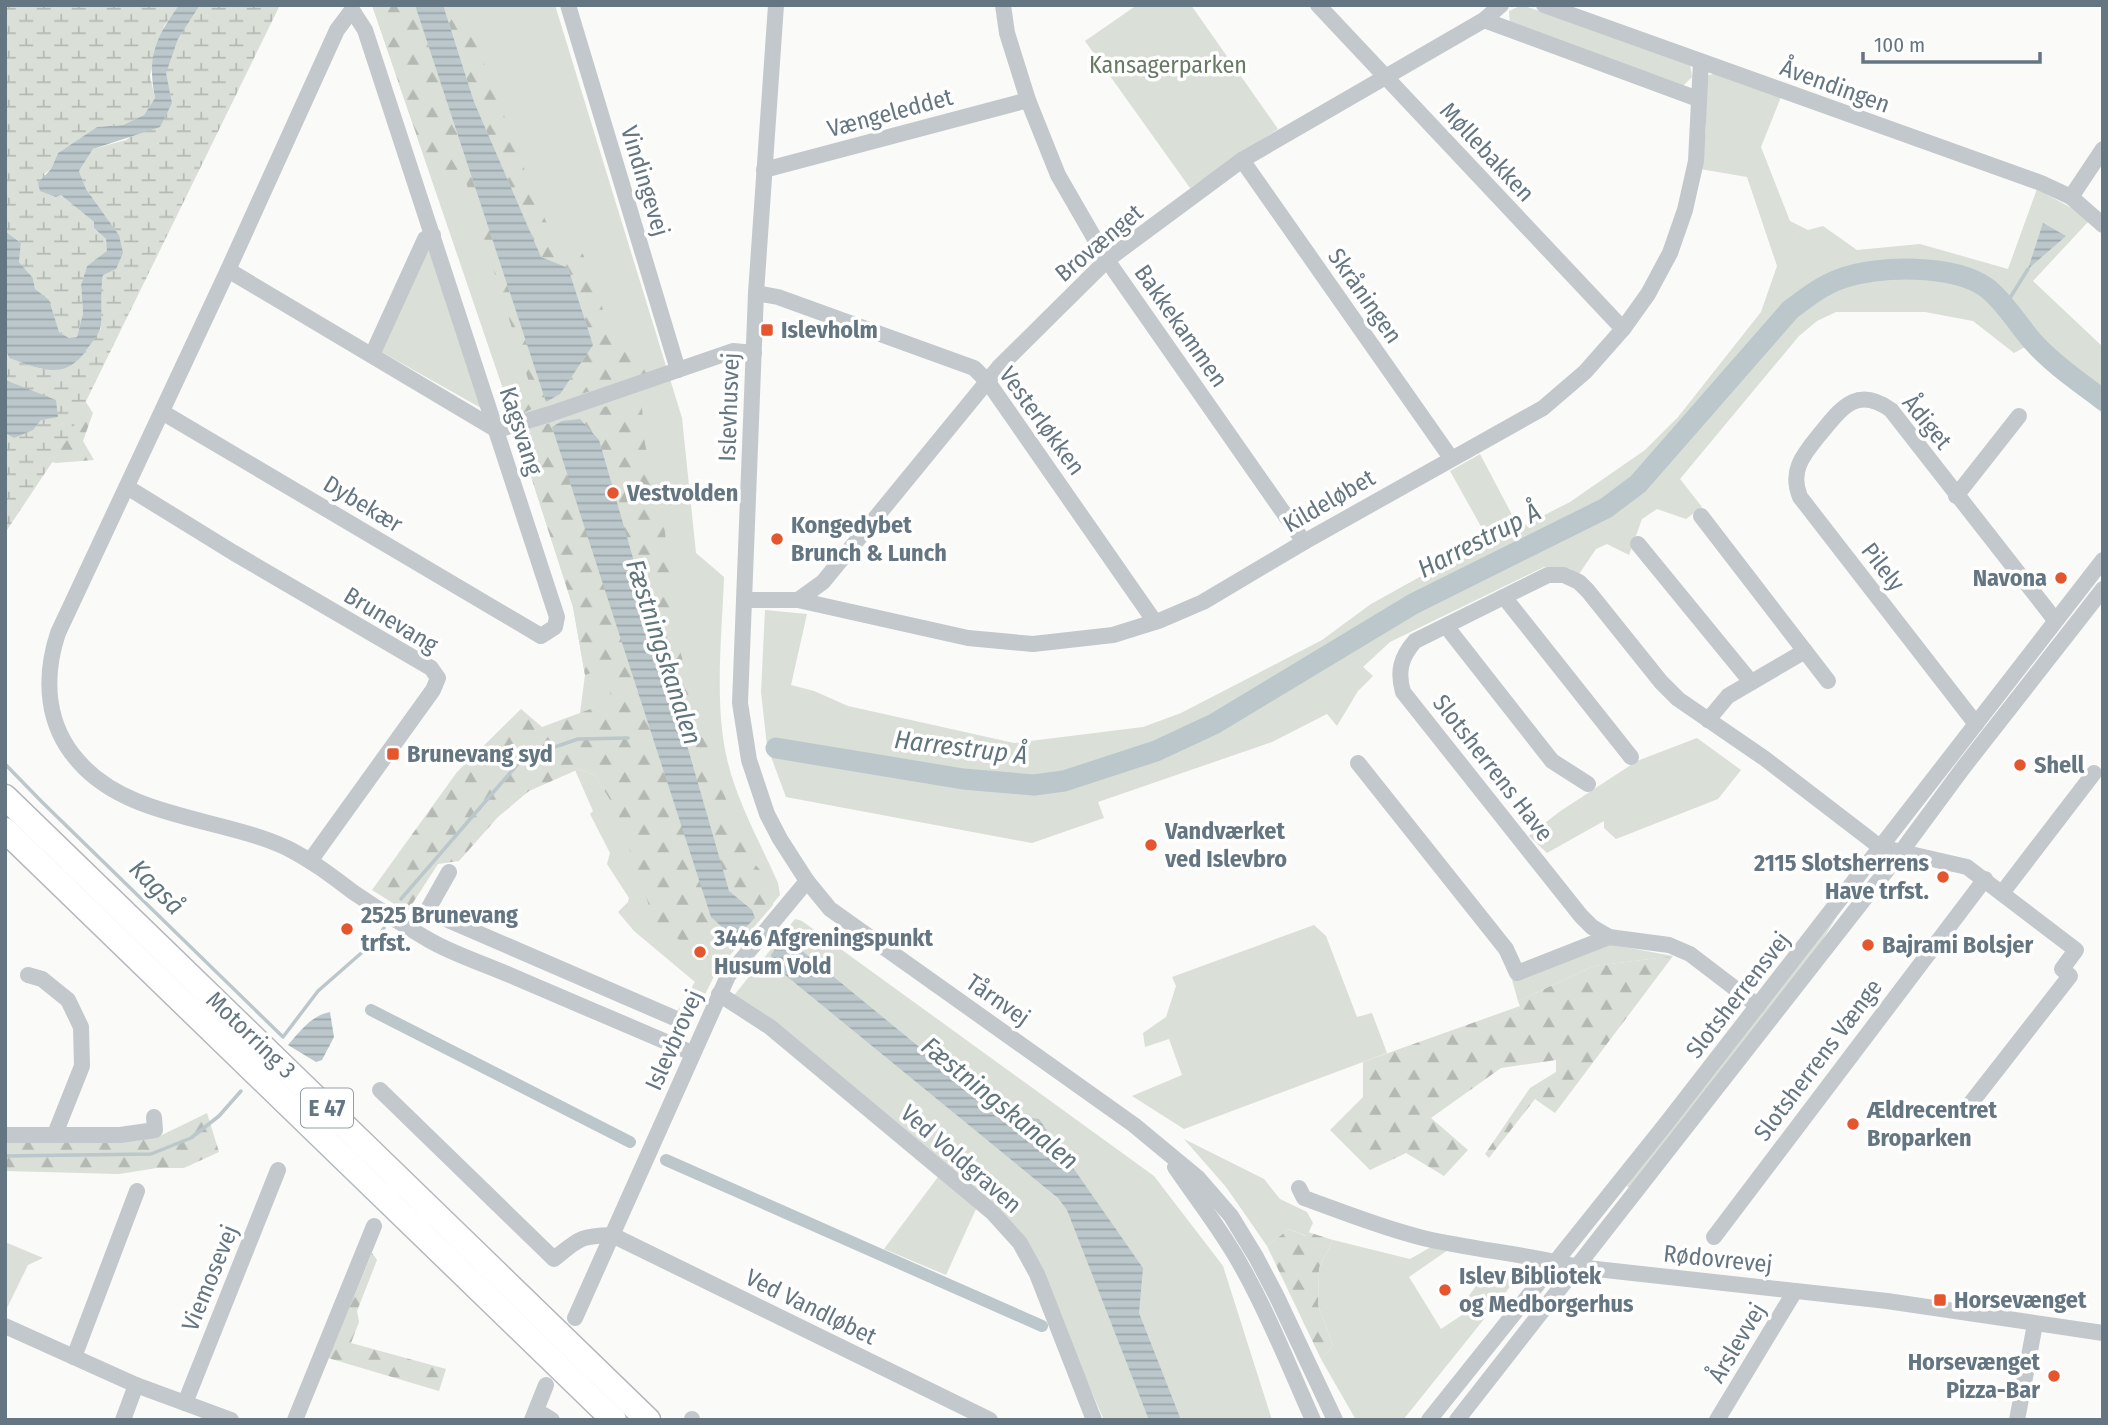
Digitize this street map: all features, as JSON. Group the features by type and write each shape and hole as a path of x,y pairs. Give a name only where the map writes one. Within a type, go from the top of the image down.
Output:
{"highway":[{"name":"Motorring 3","path":"5,797 648,1420"},
{"name":"Motorring 3","path":"5,830 614,1420"}],"street":[{"name":"Vindingevej","path":"568,5 678,370"},
{"name":"Islevhusvej","path":"776,5 756,293 740,703 749,760 767,814 807,881"},
{"name":"Bakkekammen","path":"1003,5 1007,33 1028,100 1058,175 1107,260 1304,542"},
{"name":"Møllebakken","path":"1318,5 1623,329"},
{"name":"Brovænget","path":"798,600 823,582 999,367 1107,260 1242,160 1484,20 1501,5"},
{"name":"Åvendingen","path":"1544,5 2041,183 2071,197 2103,225"},
{"name":"Kagsvang","path":"228,270 337,30 352,10 365,30 557,617 555,627 541,636"},
{"path":"1484,20 1698,99"},
{"name":"Kildeløbet","path":"744,600 798,600 968,638 1033,644 1113,635 1155,622 1203,602 1451,458 1543,408 1585,372 1623,329 1648,294 1670,253 1685,210 1696,161 1701,62"},
{"name":"Vængeleddet","path":"764,170 1028,100"},
{"path":"2071,197 2103,149"},
{"name":"Skråningen","path":"1242,160 1451,458"},
{"path":"372,355 425,239 433,235"},
{"path":"692,1053 431,942 310,861 251,833 162,810 110,788 78,761 56,726 49,691 49,668 58,633 228,270 497,430 733,351 754,354"},
{"name":"Vesterløkken","path":"756,293 778,297 974,368 988,382 1155,622"},
{"name":"Ådiget","path":"1822,432 1842,407 1851,402 1871,400 1882,403 1891,410 2055,620"},
{"name":"Dybekær","path":"162,412 541,636"},
{"name":"Ådiget","path":"1956,496 2018,416"},
{"name":"Pilely","path":"1822,432 1797,466 1795,478 1800,497 1976,724"},
{"name":"Brunevang","path":"127,487 234,553 431,667 438,678 433,690 310,861"},
{"path":"1701,516 1828,681"},
{"path":"1638,544 1751,682"},
{"name":"Slotsherrensvej","path":"1429,1420 1758,1006 2103,560"},
{"name":"Slotsherrens Have","path":"1758,1006 1690,954 1669,945 1609,937 1592,927 1403,692 1399,677 1405,654 1416,641 1548,575 1564,575 1588,590 1661,682 1678,699 1764,758 1880,847"},
{"name":"Slotsherrensvej","path":"1457,1420 2103,589"},
{"path":"1504,597 1631,757"},
{"name":"Slotsherrens Have","path":"1446,626 1552,761 1588,784"},
{"path":"1708,720 1728,695 1805,651"},
{"name":"Slotsherrens Have","path":"1358,763 1506,949 1517,973 1609,937"},
{"path":"2002,893 2094,773"},
{"path":"1880,847 1967,867 2076,950 2062,969 2070,976 1967,1108"},
{"path":"449,872 427,911 679,1020"},
{"name":"Slotsherrens Vænge","path":"1714,1237 1756,1178 1985,879"},
{"name":"Islevbrovej","path":"575,1318 728,976 807,881"},
{"name":"Tårnvej","path":"807,881 830,909 1134,1125 1198,1178 1231,1216 1276,1295 1335,1420"},
{"path":"445,947 455,924"},
{"path":"28,975 42,979 68,1000 81,1027 82,1066 55,1135"},
{"name":"Ved Voldgraven","path":"719,994 770,1027 992,1212 1020,1243 1037,1274 1094,1420"},
{"path":"621,1023 631,999"},
{"path":"380,1090 554,1259 578,1240 588,1236 612,1235"},
{"path":"5,1135 120,1135 155,1130 154,1116"},
{"name":"Tårnvej","path":"1166,1153 1220,1229 1243,1269 1313,1420"},
{"name":"Viemosevej","path":"185,1403 278,1170"},
{"name":"Rødovrevej","path":"1299,1188 1304,1198 1388,1228 1426,1238 1578,1267 1887,1301 2103,1333"},
{"path":"74,1357 137,1191"},
{"path":"295,1420 374,1226"},
{"name":"Ved Vandløbet","path":"612,1235 990,1420"},
{"name":"Årslevvej","path":"1717,1420 1795,1291"},
{"path":"2017,1420 2035,1324"},
{"path":"5,1326 136,1385 231,1420"},
{"path":"123,1420 136,1385"},
{"path":"532,1420 547,1385"},
{"path":"542,1420 544,1415 552,1420"}],"green space":[{"path":"5,5 179,5 164,26 150,76 155,98 144,115 123,125 97,127 58,153 51,169 44,174 56,197 61,195 94,222 94,228 106,239 108,251 87,266 81,285 83,313 77,337 69,338 59,332 35,289 33,278 19,262 21,243 5,231"},
{"path":"200,5 280,5 67,440 5,533 5,433 14,438 33,430 41,420 58,418 56,400 5,380 5,348 9,358 42,369 101,329 100,295 103,275 119,235 86,189 79,171 93,149 126,140 172,103 165,73 178,39"},
{"name":"Vestvolden","path":"372,5 555,5 682,418 696,553 724,577 720,668 723,738 737,791 778,883 780,895 717,970 693,1019 677,1012 695,982 634,931 618,912 629,898 607,864 610,853 590,814 593,811 575,770 595,775 613,803 580,713 585,675 573,607 504,392"},
{"path":"372,5 415,5 546,402 513,418 504,392 529,382 464,176 428,168"},
{"path":"443,5 470,25 536,200 558,247 583,254 611,332 630,335 647,374 561,400 560,394 593,345 568,268 541,257 474,102"},
{"name":"Kansagerparken","path":"1137,5 1191,5 1278,129 1190,188 1085,41"},
{"path":"1522,5 1690,63 1692,77 1681,88 1510,26 1509,11"},
{"path":"1718,73 1781,97 1761,147 1790,221 1808,230 1823,226 1857,250 1920,244 2008,269 2037,189 2075,210 2088,222 2033,281 2103,347 2103,414 2025,347 2014,353 1973,321 1925,312 1836,312 1817,321 1799,336 1680,479 1702,507 1686,519 1657,509 1642,519 1629,555 1607,544 1596,549 1579,574 1569,568 1544,567 1390,642 1363,667 1373,676 1358,691 1337,726 1327,714 1272,742 1098,802 1104,818 1032,843 786,797 767,746 761,692 765,610 807,614 791,685 814,691 848,706 1014,743 1143,727 1181,713 1322,640 1371,604 1488,539 1450,471 1480,454 1519,528 1570,502 1645,450 1678,417 1761,312 1777,266 1747,177 1700,169 1706,129 1705,81 1709,75"},
{"path":"427,243 481,408 378,350"},
{"path":"5,372 74,384 93,413 83,441 94,460 56,463 5,452"},
{"path":"641,396 645,444 664,524 678,644 716,774 750,859 773,884 773,905 717,970 654,920 615,808 595,775 579,769 529,791 498,817 459,861 438,864 407,912 372,890 457,772 521,709 542,727 612,701 605,668 585,675 573,607 517,433"},
{"path":"1697,738 1741,770 1718,799 1616,839 1604,828 1604,821 1547,853 1529,836 1559,812 1637,761"},
{"path":"1837,916 1823,939 1629,1188 1627,1186 1636,1170"},
{"path":"795,919 802,921 1154,1176 1223,1266 1272,1420 1104,1420 1024,1237 732,998"},
{"path":"1314,925 1326,936 1357,1017 1372,1013 1387,1053 1184,1129 1132,1096 1182,1075 1169,1039 1145,1047 1143,1033 1166,1017 1176,986 1172,977"},
{"path":"1608,944 1673,956 1594,966 1518,1001 1512,980"},
{"path":"1673,956 1555,1113 1535,1099 1489,1158 1485,1154 1530,1088 1556,1072 1556,1060 1501,1068 1431,1118 1468,1150 1444,1176 1406,1153 1370,1170 1330,1130 1363,1097 1363,1062 1520,1006 1518,1001 1594,966"},
{"path":"207,1113 219,1152 184,1168 157,1168 119,1174 5,1171 5,1141 160,1136"},
{"path":"1184,1139 1264,1179 1280,1199 1307,1212 1313,1223 1307,1236 1289,1229 1267,1246 1226,1187"},
{"path":"938,1177 976,1209 946,1275 884,1249"},
{"path":"1289,1229 1306,1236 1308,1232 1333,1240 1319,1268 1318,1305 1333,1346 1321,1359 1267,1246"},
{"path":"1333,1240 1410,1259 1431,1247 1448,1250 1409,1277 1441,1329 1471,1309 1468,1297 1482,1278 1517,1278 1403,1420 1356,1420 1321,1359 1333,1346 1318,1305 1319,1268"},
{"path":"5,1242 43,1258 28,1265 5,1312"},
{"path":"372,1253 377,1260 357,1311 359,1322 351,1343 446,1369 439,1391 328,1358"}],"shaded area":[{"path":"179,5 200,5 178,39 166,73 172,103 160,127 93,149 79,171 86,189 119,235 123,253 116,269 103,275 99,331 79,359 61,369 42,369 9,358 5,348 5,231 21,243 19,262 33,278 35,289 49,300 59,332 69,338 77,337 83,313 81,285 87,266 107,251 106,239 94,228 94,222 61,195 56,197 40,191 38,183 51,169 58,153 97,127 123,125 144,115 155,98 152,71 155,49 164,28"},
{"path":"415,5 443,5 474,102 541,257 568,268 593,345 560,394 546,402"},
{"path":"2043,223 2066,236 2028,269"},
{"path":"5,380 56,400 58,417 41,420 33,430 14,438 5,433"},
{"path":"580,419 599,440 729,891 752,910 755,918 737,936 731,935 711,917 552,427 562,421"},
{"path":"782,939 790,941 1001,1114 1039,1119 1143,1268 1139,1313 1181,1420 1149,1420 1067,1210 1058,1198 773,965 771,955"},
{"path":"330,1012 334,1037 322,1060 316,1062 288,1045 312,1020"}],"waterway":[{"name":"Harrestrup Å","path":"776,748 963,779 1034,785 1064,781 1156,751 1214,724 1413,604 1606,508 1638,484 1790,310 1826,285 1856,274 1915,269 1955,274 1973,280 1994,294 2043,353 2103,400"},
{"path":"2005,306 2028,269"},
{"name":"Harrestrup Å","path":"401,899 523,758 578,739 628,738"},
{"name":"Kagså","path":"5,764 283,1037 318,991 375,941 384,928"},
{"path":"371,1010 630,1142"},
{"name":"Harrestrup Å","path":"5,1156 151,1154 191,1138 219,1116 241,1091"},
{"path":"666,1160 1042,1326"}],"place":[{"name":"Islevholm","path":"767,330"},
{"name":"Vestvolden","path":"613,493"},
{"name":"Kongedybet Brunch & Lunch","path":"777,539"},
{"name":"Navona","path":"2061,578"},
{"name":"Brunevang syd","path":"393,754"},
{"name":"Shell","path":"2020,765"},
{"name":"Vandværket ved Islevbro","path":"1151,845"},
{"name":"2115 Slotsherrens Have trfst.","path":"1943,877"},
{"name":"2525 Brunevang trfst.","path":"347,929"},
{"name":"Bajrami Bolsjer","path":"1868,945"},
{"name":"3446 Afgreningspunkt Husum Vold","path":"700,952"},
{"name":"Ældrecentret Broparken","path":"1853,1124"},
{"name":"Islev Bibliotek og Medborgerhus","path":"1445,1290"},
{"name":"Horsevænget","path":"1940,1300"},
{"name":"Horsevænget Pizza-Bar","path":"2054,1376"}],"water label":[{"name":"Fæstningskanalen","path":"664,652"},
{"name":"Fæstningskanalen","path":"1000,1103"}]}
